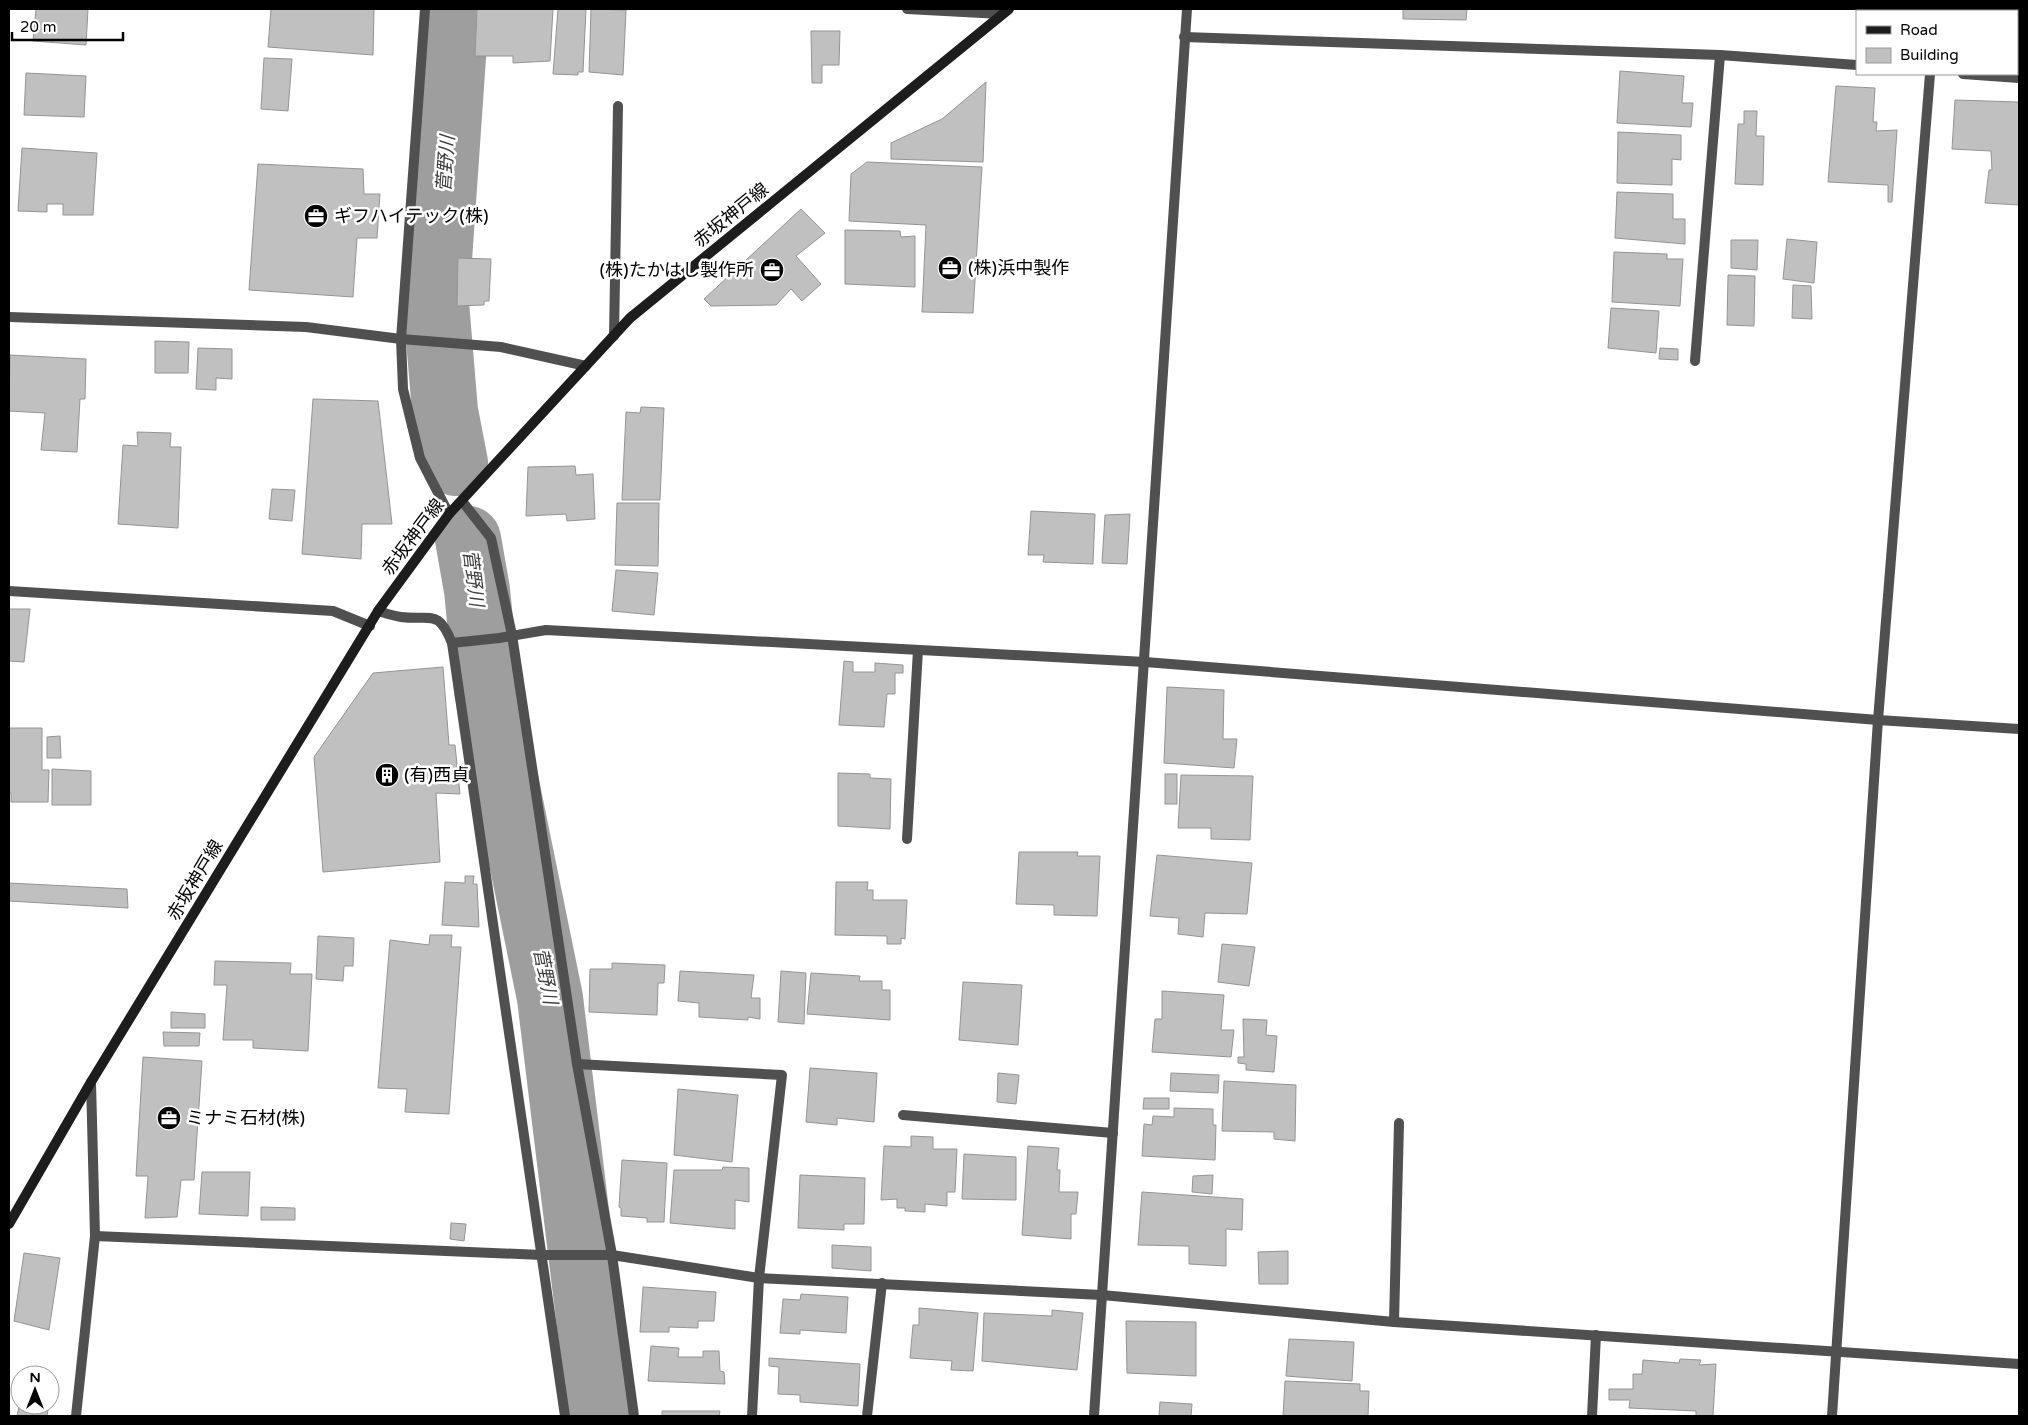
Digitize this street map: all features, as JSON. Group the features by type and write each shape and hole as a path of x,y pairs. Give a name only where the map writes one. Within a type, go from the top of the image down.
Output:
{"main road":[{"name":"赤坂神戸線","path":"9,1224 91,1082 378,611 448,514 630,318 1005,12"}],"street":[{"path":"425,9 403,339 403,389 420,458 448,514"},
{"path":"908,9 1005,12"},
{"path":"1094,1416 1187,9"},
{"path":"1184,37 1720,55 1856,65"},
{"path":"1695,361 1720,55"},
{"path":"1832,1416 1878,720 1930,75"},
{"path":"1977,75 2019,78"},
{"path":"614,336 618,106"},
{"path":"9,316 306,327 403,339 501,347 586,366"},
{"path":"462,501 491,538 512,635 577,1064 612,1255 634,1416"},
{"path":"9,591 333,611 370,626"},
{"path":"378,611 401,617 435,618 446,626 452,643 565,1416"},
{"path":"452,643 546,630 1145,662 1878,720 2019,729"},
{"path":"907,839 918,650"},
{"path":"577,1064 782,1075 759,1278 752,1416"},
{"path":"76,1416 95,1236 91,1082"},
{"path":"903,1115 1113,1133"},
{"path":"1394,1322 1399,1123"},
{"path":"95,1236 542,1255 612,1255 759,1278 1102,1295 1394,1322 2019,1364"},
{"path":"867,1416 882,1283"},
{"path":"1592,1416 1596,1335"}],"building":[{"path":"36,9 88,9 86,45 33,41"},
{"path":"271,9 374,9 373,55 268,47"},
{"path":"477,9 553,9 550,61 513,63 513,56 475,56"},
{"path":"558,9 586,9 583,72 578,72 578,75 553,74"},
{"path":"591,9 626,10 623,75 589,72"},
{"path":"1403,9 1467,9 1466,20 1403,19"},
{"path":"811,31 840,31 839,65 822,65 822,83 812,83"},
{"path":"264,58 292,59 288,111 261,109"},
{"path":"1620,71 1684,76 1682,103 1693,103 1691,127 1617,123"},
{"path":"26,73 86,76 84,117 24,115"},
{"path":"986,82 983,162 891,159 891,143 942,119"},
{"path":"1836,86 1875,88 1873,122 1877,122 1876,131 1897,130 1892,202 1888,202 1888,185 1828,182"},
{"path":"1955,100 2019,102 2019,205 1985,203 1989,170 1992,170 1991,151 1952,149"},
{"path":"1744,111 1757,111 1756,136 1764,136 1763,185 1735,184 1738,124 1744,124"},
{"path":"1618,132 1681,135 1681,160 1672,159 1672,185 1617,183"},
{"path":"22,148 97,153 93,215 63,215 63,204 47,204 47,212 18,211"},
{"name":"(株)浜中製作","path":"867,162 982,167 973,313 922,312 926,225 849,221 851,174"},
{"name":"ギフハイテック(株)","path":"258,164 363,169 364,194 380,194 377,238 357,238 353,297 249,290"},
{"path":"1617,192 1673,194 1673,219 1685,219 1685,244 1615,238"},
{"name":"(株)たかはし製作所","path":"801,209 825,233 796,256 821,284 802,301 791,289 776,305 711,306 704,299"},
{"path":"845,230 900,231 901,237 915,236 915,287 845,284"},
{"path":"1787,239 1817,242 1814,283 1783,279"},
{"path":"1731,240 1758,240 1757,270 1731,268"},
{"path":"1614,252 1667,254 1667,259 1683,259 1680,306 1612,302"},
{"path":"458,258 491,259 489,301 484,301 484,305 457,306"},
{"path":"1728,275 1755,276 1754,326 1727,325"},
{"path":"1793,285 1811,286 1812,319 1792,318"},
{"path":"1611,308 1659,311 1656,353 1608,348"},
{"path":"155,341 189,342 188,373 155,373"},
{"path":"198,348 232,349 232,379 216,378 216,390 196,389"},
{"path":"1660,348 1678,349 1678,360 1659,359"},
{"path":"10,355 86,359 85,399 80,399 77,452 41,450 45,413 9,411"},
{"path":"313,399 378,401 392,524 362,524 361,559 302,554"},
{"path":"641,407 664,408 660,500 622,500 626,412 640,413"},
{"path":"137,432 171,433 170,447 181,447 178,528 118,524 123,445 138,446"},
{"path":"575,466 576,475 593,474 595,519 567,521 566,514 526,516 528,467"},
{"path":"272,489 295,490 292,521 269,519"},
{"path":"617,503 659,503 658,566 615,565"},
{"path":"1031,511 1095,514 1093,564 1043,562 1044,555 1028,555"},
{"path":"1130,514 1127,564 1102,563 1105,515"},
{"path":"616,570 658,573 654,615 612,611"},
{"path":"9,609 30,609 24,662 9,661"},
{"path":"844,661 853,662 853,672 875,672 875,663 903,665 903,673 895,673 895,694 887,694 884,727 839,725"},
{"name":"(有)西貞","path":"443,667 449,745 455,745 460,794 436,793 440,862 323,872 314,757 373,673"},
{"path":"1167,687 1224,690 1223,739 1237,739 1234,768 1164,763"},
{"path":"9,728 42,728 42,770 49,770 48,802 11,802 11,793 9,793"},
{"path":"60,736 61,758 47,758 47,737"},
{"path":"52,769 91,771 91,805 52,805"},
{"path":"838,773 870,774 870,778 891,779 890,829 838,826"},
{"path":"1165,774 1177,774 1177,804 1165,804"},
{"path":"1181,775 1253,776 1250,840 1211,839 1211,828 1178,828"},
{"path":"1019,852 1078,852 1077,856 1100,856 1097,916 1054,915 1054,905 1016,904"},
{"path":"1157,855 1252,863 1247,914 1205,913 1203,937 1178,934 1179,918 1150,916"},
{"path":"465,876 474,876 473,884 477,884 479,927 442,925 445,882 465,883"},
{"path":"836,882 868,882 867,890 873,890 873,900 907,900 905,939 901,938 901,944 887,944 887,936 835,935"},
{"path":"9,883 127,889 128,908 9,901"},
{"path":"430,935 452,935 451,947 461,947 449,1114 405,1112 407,1089 378,1088 390,940 429,945"},
{"path":"318,936 354,938 353,966 344,966 343,981 316,979"},
{"path":"1222,944 1255,947 1249,986 1218,982"},
{"path":"215,961 291,963 290,974 312,974 308,1051 253,1048 253,1040 223,1040 227,985 214,985"},
{"path":"612,963 665,965 664,983 658,983 657,1015 589,1012 590,969 612,969"},
{"path":"680,971 754,975 751,998 760,998 760,1019 748,1017 748,1020 699,1017 699,1003 678,1001"},
{"path":"781,971 806,973 804,1024 778,1022"},
{"path":"811,973 860,976 859,981 882,981 882,990 890,990 890,1020 807,1014"},
{"path":"963,982 1022,985 1018,1045 959,1040"},
{"path":"1162,991 1224,995 1221,1030 1234,1030 1231,1057 1152,1052 1155,1019 1162,1019"},
{"path":"171,1012 205,1014 205,1028 171,1028"},
{"path":"1243,1019 1267,1020 1266,1035 1277,1036 1274,1072 1246,1070 1246,1064 1238,1063 1238,1057 1244,1057"},
{"path":"163,1032 200,1033 199,1046 164,1046"},
{"name":"ミナミ石材(株)","path":"143,1057 202,1061 194,1180 181,1180 177,1217 145,1218 148,1176 136,1176"},
{"path":"810,1068 877,1073 874,1122 837,1118 837,1125 806,1122"},
{"path":"998,1073 1019,1075 1016,1104 997,1102"},
{"path":"1171,1073 1219,1075 1218,1093 1170,1091"},
{"path":"1224,1081 1296,1085 1295,1141 1274,1139 1274,1132 1222,1131"},
{"path":"678,1089 738,1095 732,1162 674,1155"},
{"path":"1144,1098 1169,1098 1169,1109 1143,1109"},
{"path":"1174,1108 1213,1109 1213,1125 1216,1125 1215,1160 1142,1156 1144,1124 1152,1125 1153,1116 1174,1117"},
{"path":"911,1136 933,1137 933,1149 957,1149 955,1192 947,1192 947,1206 925,1204 925,1212 905,1211 905,1208 897,1208 897,1199 881,1200 884,1146 911,1147"},
{"path":"1028,1146 1059,1148 1057,1170 1060,1170 1059,1192 1078,1192 1076,1214 1071,1214 1071,1239 1022,1235"},
{"path":"964,1154 1016,1157 1016,1200 962,1199"},
{"path":"622,1160 667,1163 664,1222 647,1222 647,1218 621,1216 621,1208 619,1207"},
{"path":"723,1167 749,1168 749,1202 735,1200 735,1229 670,1223 674,1170 722,1170"},
{"path":"202,1172 250,1172 248,1216 199,1214"},
{"path":"800,1175 865,1178 864,1224 844,1224 844,1230 798,1228"},
{"path":"1213,1175 1212,1194 1192,1192 1193,1176"},
{"path":"1142,1192 1243,1199 1242,1230 1226,1229 1226,1266 1189,1264 1189,1246 1138,1245"},
{"path":"261,1207 295,1208 295,1220 261,1220"},
{"path":"451,1223 466,1224 464,1241 450,1239"},
{"path":"832,1245 871,1247 871,1271 832,1268"},
{"path":"1288,1251 1288,1284 1259,1284 1258,1252"},
{"path":"24,1253 60,1258 49,1330 14,1321"},
{"path":"643,1287 716,1292 714,1321 698,1321 698,1328 669,1327 669,1332 640,1332"},
{"path":"801,1294 848,1297 846,1333 800,1330 800,1334 780,1333 783,1299 800,1300"},
{"path":"919,1308 978,1313 973,1371 951,1370 952,1361 910,1358 913,1325 919,1325"},
{"path":"1052,1310 1083,1313 1077,1370 982,1361 984,1313 1052,1316"},
{"path":"1126,1321 1196,1322 1196,1376 1127,1373"},
{"path":"1289,1339 1354,1342 1352,1381 1286,1376"},
{"path":"651,1346 679,1348 678,1357 703,1357 703,1351 719,1351 720,1371 724,1372 725,1384 648,1381"},
{"path":"769,1358 860,1364 858,1406 800,1402 800,1395 778,1394 779,1367 769,1366"},
{"path":"1680,1359 1701,1360 1699,1365 1716,1364 1713,1416 1696,1416 1696,1411 1629,1408 1630,1400 1609,1400 1609,1389 1633,1389 1633,1374 1642,1374 1643,1360 1679,1363"},
{"path":"1285,1381 1360,1384 1360,1391 1369,1391 1368,1416 1283,1416"},
{"path":"1160,1402 1192,1404 1191,1416 1159,1416"},
{"path":"662,1411 720,1411 719,1416 662,1416"},
{"path":"17,1415 47,1415 47,1416"}],"waterway":[{"name":"菅野川","path":"455,463 445,411 436,303 456,14"},
{"name":"菅野川","path":"468,539 477,590 487,690 550,998 601,1416"}],"place":[{"name":"ギフハイテック(株)","path":"316,216"},
{"name":"(株)浜中製作","path":"950,268"},
{"name":"(株)たかはし製作所","path":"772,270"},
{"name":"(有)西貞","path":"387,775"},
{"name":"ミナミ石材(株)","path":"169,1118"}]}
